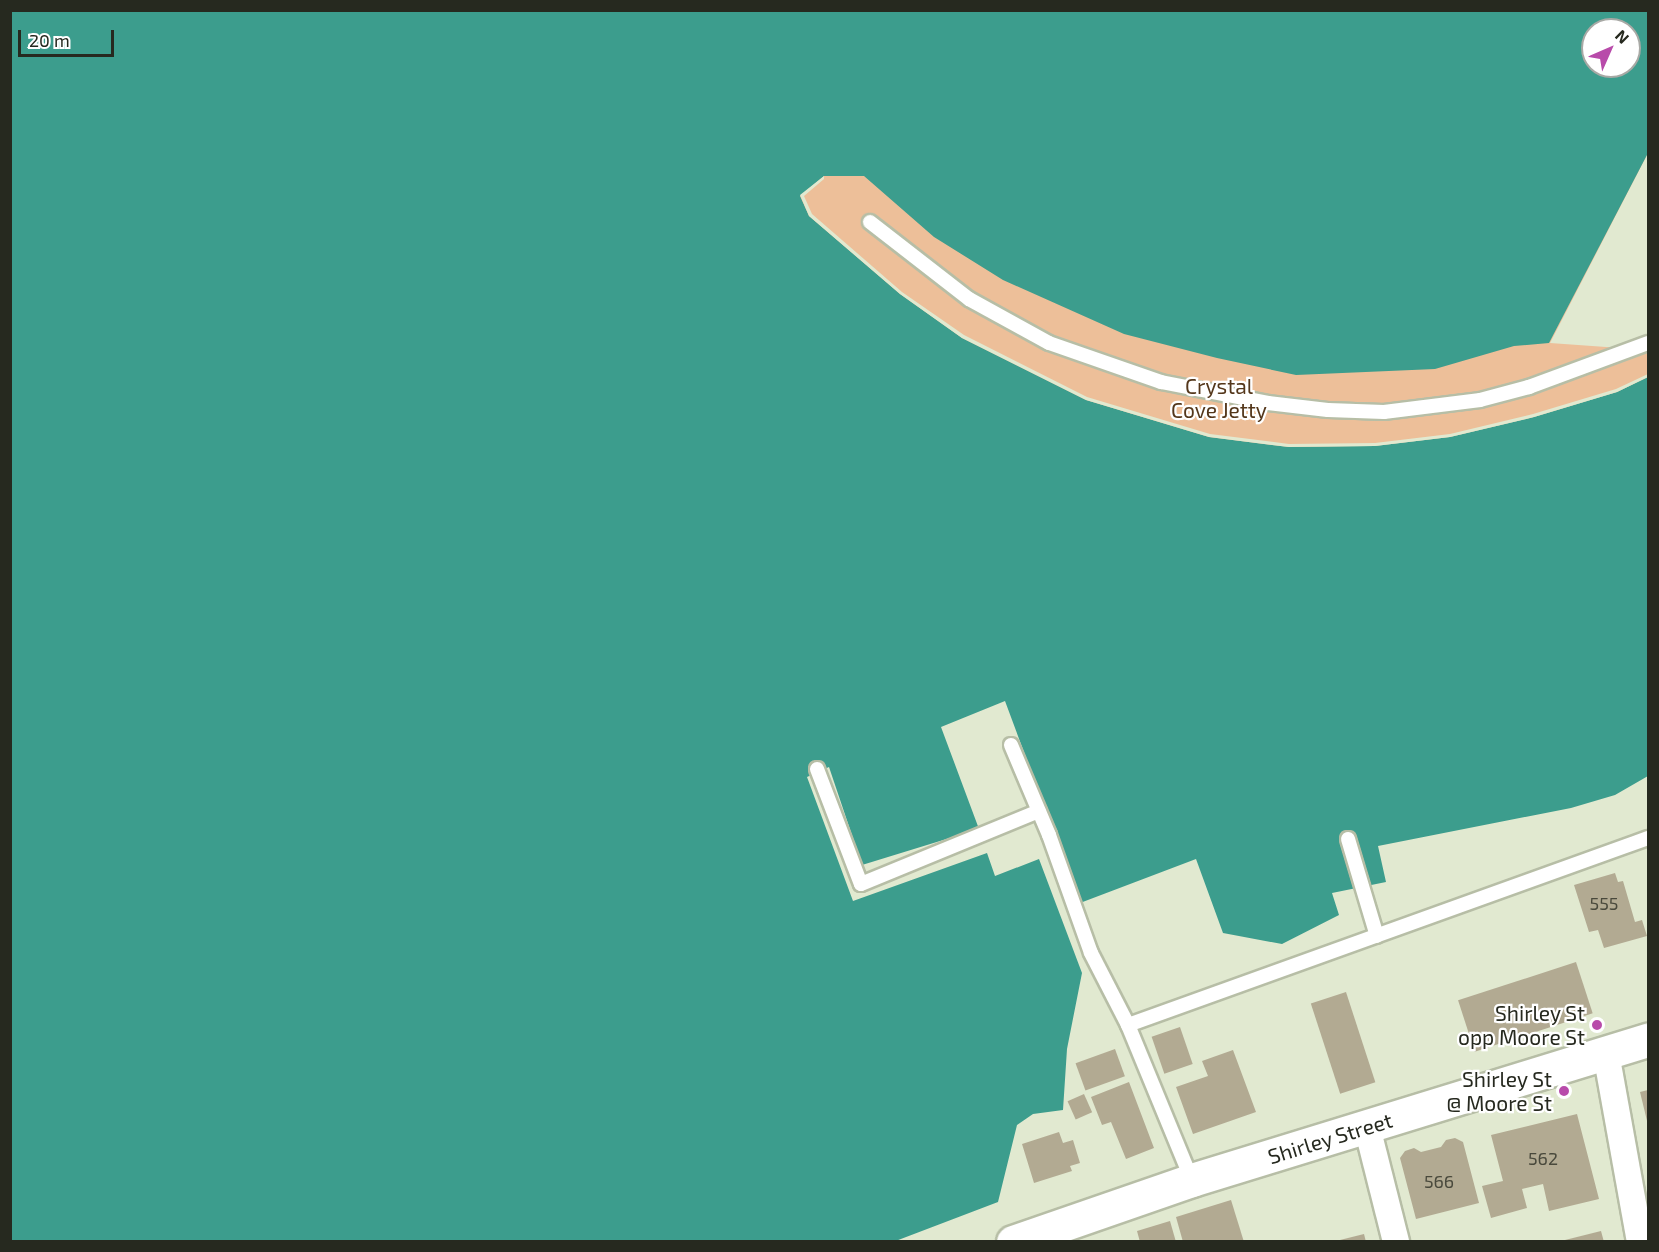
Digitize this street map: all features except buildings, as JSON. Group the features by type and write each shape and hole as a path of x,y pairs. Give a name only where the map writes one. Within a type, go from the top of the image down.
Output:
{"main road":[{"name":"Shirley Street","path":"1013,1242 1056,1235 1192,1180 1648,1040"}],"street":[{"path":"1606,1053 1640,1242"},
{"path":"1367,1127 1396,1242"}],"lane":[{"path":"870,222 969,298 1049,344 1161,382 1268,403 1328,410 1384,412 1480,400 1529,387 1648,343"},
{"path":"1011,745 1039,811 1091,953 1128,1025 1192,1180"},
{"path":"817,769 861,884 1039,811"},
{"path":"1128,1025 1648,838"},
{"path":"1348,839 1377,936"}],"green space":[{"name":"Crystal Cove Jetty","path":"1648,11 1648,153 1550,343 1648,350 1648,377 1617,392 1534,417 1450,437 1375,446 1289,447 934,417 743,122 1248,147 1581,34 1581,78 1641,78 1641,18 1627,18"}],"water":[{"path":"10,11 1648,11 1648,153 1549,343 1514,346 1435,369 1296,375 1124,334 1003,280 934,237 864,176 824,176 800,196 809,216 900,294 962,338 1086,400 1209,437 1289,447 1375,446 1450,437 1534,417 1617,392 1648,377 1648,776 1615,795 1571,808 1378,846 1386,882 1332,893 1339,915 1282,944 1223,933 1196,859 1080,903 1005,701 941,727 979,829 862,865 829,767 807,777 853,901 987,853 995,876 1039,859 1082,973 1067,1049 1063,1110 1033,1114 1017,1125 998,1202 893,1242 11,1241"}],"pier":[{"path":"824,176 824,179 804,196 812,214 902,292 964,335 1087,397 1210,434 1289,444 1375,443 1450,434 1533,414 1616,389 1648,374 1648,377 1617,392 1534,417 1450,437 1375,446 1289,447 1209,437 1086,400 962,338 900,294 809,216 800,195"}],"place":[{"name":"Shirley St opp Moore St","path":"1597,1025"},
{"name":"Shirley St @ Moore St","path":"1564,1091"}]}
